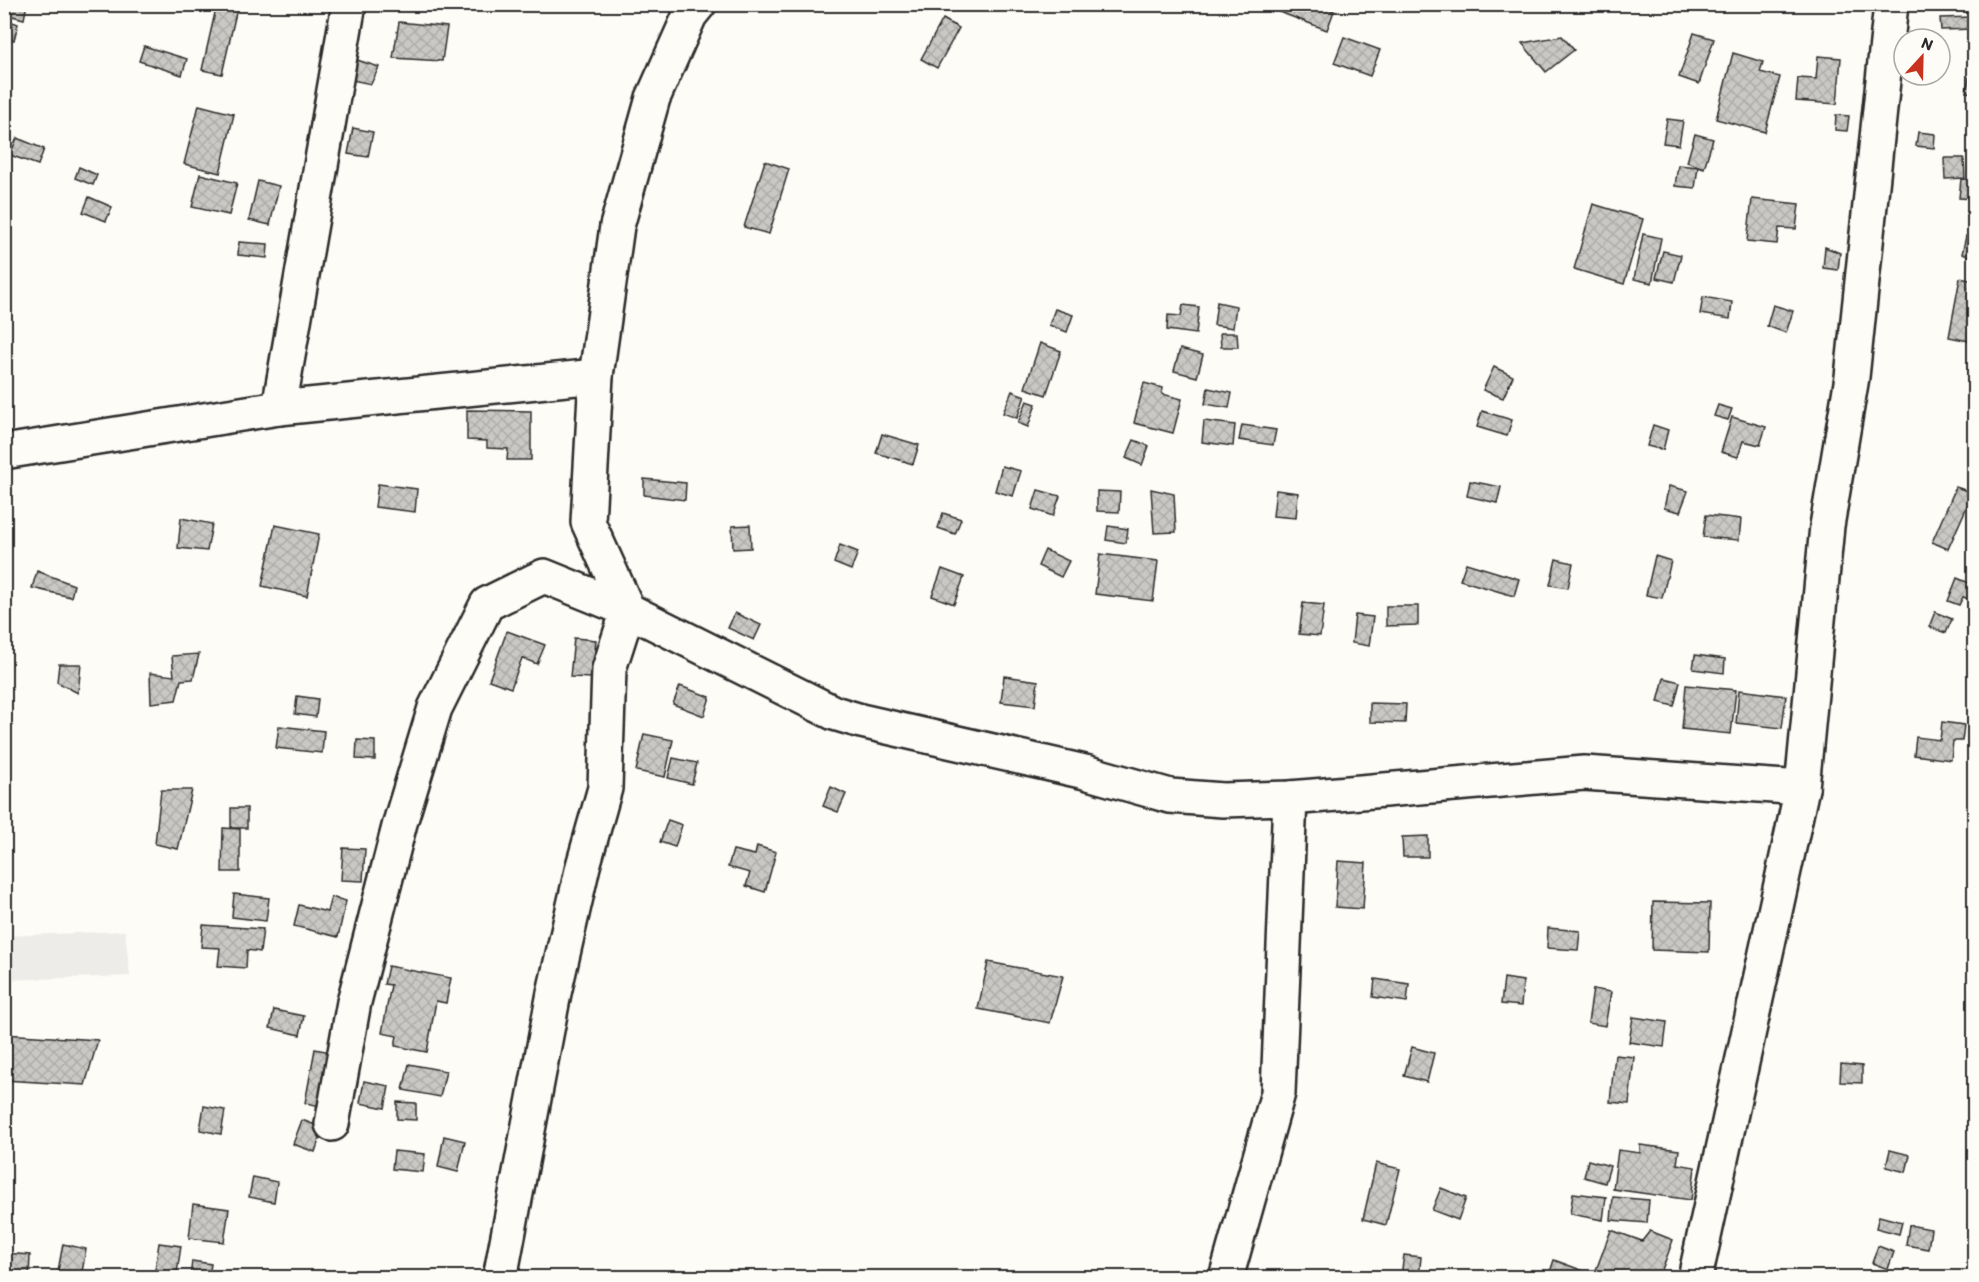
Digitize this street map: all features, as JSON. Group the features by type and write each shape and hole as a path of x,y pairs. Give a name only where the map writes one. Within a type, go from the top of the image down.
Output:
{"street":[{"path":"279,408 349,4"},
{"path":"500,1278 554,993 583,866 605,788 609,669 628,610 588,522 596,376 617,226 653,98 690,15 699,4"},
{"path":"1695,1278 1802,788 1827,526 1852,377 1891,4"},
{"path":"4,452 279,408 596,376"},
{"path":"332,1124 354,1002 400,823 435,708 487,604 544,576 628,610 834,713 1085,772 1170,796 1223,800 1290,798 1584,773 1802,788"},
{"path":"1226,1278 1278,1093 1290,798"}],"shaded area":[{"path":"125,931 130,976 5,980 5,936"}],"building":[{"path":"10,4 27,4 24,19 8,15"},
{"path":"217,4 238,4 222,74 202,70"},
{"path":"1258,4 1322,4 1321,7 1334,11 1327,30"},
{"path":"1973,17 1974,29 1952,30 1952,27 1941,27 1940,18"},
{"path":"4,19 18,24 14,40 4,38"},
{"path":"943,19 959,28 937,68 921,59"},
{"path":"399,22 447,27 442,61 393,58"},
{"path":"1694,33 1714,39 1699,84 1679,77"},
{"path":"1562,36 1574,50 1546,72 1522,43"},
{"path":"1344,37 1380,50 1370,76 1334,63"},
{"path":"144,46 187,59 182,75 139,61"},
{"path":"1733,53 1763,62 1760,72 1780,77 1765,132 1716,119"},
{"path":"1818,56 1841,58 1837,104 1796,101 1798,78 1816,79"},
{"path":"357,60 379,67 371,84 352,80"},
{"path":"1969,77 1974,78 1974,93 1966,92"},
{"path":"199,105 234,114 220,173 184,164"},
{"path":"1836,115 1849,116 1847,131 1835,130"},
{"path":"1667,119 1683,121 1679,145 1663,143"},
{"path":"353,128 373,132 368,157 348,154"},
{"path":"1918,132 1935,134 1934,148 1916,146"},
{"path":"1695,134 1713,139 1704,168 1687,162"},
{"path":"17,138 44,149 38,165 10,155"},
{"path":"1944,158 1964,158 1965,178 1945,179"},
{"path":"765,161 789,169 769,234 744,227"},
{"path":"1678,165 1698,167 1695,188 1675,186"},
{"path":"79,167 97,175 93,185 75,178"},
{"path":"200,174 237,183 229,215 192,207"},
{"path":"1961,179 1974,180 1974,199 1959,198"},
{"path":"258,181 279,186 270,225 249,220"},
{"path":"89,197 112,207 106,221 83,212"},
{"path":"1752,199 1799,204 1796,229 1779,228 1777,244 1747,241"},
{"path":"1593,204 1643,219 1624,284 1574,269"},
{"path":"1643,234 1661,238 1652,283 1634,279"},
{"path":"1966,236 1974,238 1974,258 1962,254"},
{"path":"239,242 268,244 267,258 238,255"},
{"path":"1825,247 1840,253 1838,270 1823,268"},
{"path":"1663,251 1681,255 1674,282 1656,278"},
{"path":"1960,278 1974,281 1974,342 1949,337"},
{"path":"1703,297 1732,302 1730,319 1700,314"},
{"path":"1217,302 1236,306 1233,328 1214,325"},
{"path":"1183,305 1199,307 1196,334 1167,330 1168,315 1181,316"},
{"path":"1773,305 1793,311 1786,333 1767,326"},
{"path":"1055,309 1073,315 1067,332 1049,325"},
{"path":"1220,333 1237,333 1238,347 1221,347"},
{"path":"1040,343 1061,351 1046,395 1025,388"},
{"path":"1180,349 1203,355 1197,377 1174,371"},
{"path":"1494,367 1513,376 1503,398 1483,390"},
{"path":"1144,383 1163,388 1162,394 1182,399 1173,433 1134,423"},
{"path":"1208,388 1232,393 1229,408 1205,404"},
{"path":"1012,391 1025,396 1017,418 1003,413"},
{"path":"1027,401 1036,404 1028,427 1018,423"},
{"path":"1718,405 1732,409 1728,420 1714,416"},
{"path":"467,410 531,411 531,460 507,460 508,449 487,448 487,441 467,440"},
{"path":"1482,411 1512,420 1507,436 1477,427"},
{"path":"1732,417 1766,427 1760,445 1743,441 1738,457 1721,452"},
{"path":"1204,421 1235,425 1233,446 1202,442"},
{"path":"1242,425 1276,430 1273,445 1239,440"},
{"path":"1653,425 1668,430 1663,450 1647,446"},
{"path":"882,434 919,445 913,464 876,453"},
{"path":"1134,440 1149,446 1142,465 1126,458"},
{"path":"1002,466 1021,471 1013,496 995,491"},
{"path":"644,479 686,483 685,500 644,495"},
{"path":"1470,481 1501,487 1497,503 1467,496"},
{"path":"378,484 417,489 415,512 375,507"},
{"path":"1669,486 1688,491 1680,512 1664,508"},
{"path":"1956,487 1973,493 1948,549 1932,542"},
{"path":"1151,489 1174,494 1176,532 1154,533"},
{"path":"1038,490 1060,496 1053,516 1032,509"},
{"path":"1276,490 1298,493 1296,518 1273,516"},
{"path":"1097,491 1120,492 1119,512 1097,511"},
{"path":"943,513 961,519 955,534 938,528"},
{"path":"1706,515 1741,519 1739,540 1703,537"},
{"path":"181,518 212,524 207,551 178,548"},
{"path":"275,525 319,534 307,596 262,586"},
{"path":"750,525 751,548 733,549 732,526"},
{"path":"1108,526 1128,529 1126,543 1106,540"},
{"path":"840,545 858,552 851,570 834,563"},
{"path":"1045,550 1069,561 1061,577 1038,566"},
{"path":"1100,554 1158,561 1153,601 1095,594"},
{"path":"1655,556 1671,561 1662,598 1646,595"},
{"path":"1556,559 1573,563 1568,588 1550,585"},
{"path":"1466,563 1519,579 1514,596 1460,580"},
{"path":"942,569 964,577 954,604 932,596"},
{"path":"37,571 74,585 71,597 32,588"},
{"path":"1957,578 1974,585 1969,599 1963,597 1959,605 1948,601"},
{"path":"1303,603 1324,605 1320,636 1299,634"},
{"path":"1386,606 1418,606 1418,625 1386,626"},
{"path":"1935,612 1952,619 1946,633 1929,627"},
{"path":"735,613 761,625 754,640 728,628"},
{"path":"1355,615 1373,617 1369,646 1352,643"},
{"path":"507,631 545,645 537,664 522,658 511,688 489,680"},
{"path":"574,638 596,640 592,678 570,677"},
{"path":"199,654 193,679 181,680 176,700 151,703 150,673 174,676 172,656"},
{"path":"1695,655 1725,659 1724,673 1693,669"},
{"path":"59,664 81,664 78,693 57,682"},
{"path":"1004,676 1038,681 1035,706 1001,702"},
{"path":"1664,678 1680,682 1674,706 1658,702"},
{"path":"1686,685 1736,690 1731,734 1682,729"},
{"path":"680,686 710,697 704,716 673,704"},
{"path":"1739,690 1786,696 1782,728 1736,723"},
{"path":"297,696 318,699 316,717 295,714"},
{"path":"1370,703 1406,704 1405,723 1370,722"},
{"path":"1942,722 1964,725 1962,741 1953,741 1951,760 1914,755 1916,737 1940,740"},
{"path":"279,726 324,731 322,753 276,748"},
{"path":"644,734 673,740 665,777 636,771"},
{"path":"357,740 375,741 375,760 356,759"},
{"path":"673,758 697,763 692,784 668,778"},
{"path":"831,787 846,794 838,812 823,806"},
{"path":"161,790 192,790 178,849 155,844"},
{"path":"231,808 247,808 247,828 231,828"},
{"path":"668,820 682,825 675,847 660,842"},
{"path":"223,828 240,829 240,872 222,872"},
{"path":"1428,836 1428,857 1403,857 1402,837"},
{"path":"757,846 776,852 765,892 746,886 750,873 728,867 733,850 755,855"},
{"path":"343,848 365,849 363,881 341,880"},
{"path":"1338,861 1366,863 1363,909 1335,907"},
{"path":"234,894 269,898 266,921 232,917"},
{"path":"331,897 346,901 338,937 294,926 299,905 327,912"},
{"path":"1653,902 1710,903 1709,952 1652,950"},
{"path":"203,925 263,929 260,952 247,950 246,968 218,966 220,948 201,947"},
{"path":"1548,928 1580,931 1578,950 1547,948"},
{"path":"988,962 1063,976 1050,1023 978,1009"},
{"path":"388,966 451,978 446,1003 436,1001 427,1052 395,1046 397,1036 382,1033 391,985 384,984"},
{"path":"1504,978 1523,981 1521,1006 1501,1004"},
{"path":"1375,979 1409,984 1407,1002 1373,997"},
{"path":"1593,989 1611,992 1605,1026 1588,1023"},
{"path":"274,1010 304,1016 300,1035 270,1028"},
{"path":"1633,1017 1667,1022 1664,1047 1629,1042"},
{"path":"4,1034 98,1040 85,1085 4,1080"},
{"path":"1412,1047 1434,1053 1427,1082 1404,1076"},
{"path":"315,1049 341,1054 331,1108 305,1103"},
{"path":"1615,1055 1634,1057 1629,1104 1610,1102"},
{"path":"409,1064 446,1071 440,1097 403,1090"},
{"path":"1841,1064 1862,1066 1862,1083 1840,1082"},
{"path":"364,1081 389,1086 385,1108 360,1103"},
{"path":"397,1102 416,1103 416,1120 397,1119"},
{"path":"204,1106 225,1110 221,1134 200,1130"},
{"path":"302,1120 323,1128 315,1152 293,1144"},
{"path":"444,1136 465,1141 458,1172 438,1167"},
{"path":"1640,1145 1679,1150 1677,1164 1695,1167 1691,1200 1613,1189 1618,1150 1640,1153"},
{"path":"1890,1150 1910,1155 1906,1172 1886,1167"},
{"path":"394,1151 425,1154 423,1172 392,1169"},
{"path":"1588,1160 1610,1166 1605,1183 1584,1177"},
{"path":"1376,1163 1400,1169 1386,1225 1363,1219"},
{"path":"253,1177 277,1182 274,1202 249,1197"},
{"path":"1441,1188 1466,1198 1458,1220 1432,1210"},
{"path":"1573,1193 1606,1197 1603,1220 1570,1214"},
{"path":"1613,1197 1649,1200 1647,1223 1611,1220"},
{"path":"193,1204 229,1209 224,1242 189,1238"},
{"path":"1879,1216 1902,1222 1899,1234 1876,1228"},
{"path":"1909,1225 1931,1229 1928,1249 1906,1245"},
{"path":"1611,1230 1642,1241 1650,1231 1673,1240 1659,1278 1616,1278 1596,1270"},
{"path":"159,1243 181,1246 177,1273 155,1270"},
{"path":"63,1244 86,1249 81,1278 57,1276"},
{"path":"1878,1246 1894,1252 1888,1269 1872,1263"},
{"path":"4,1253 30,1255 29,1278 4,1276"},
{"path":"1404,1255 1421,1257 1419,1278 1401,1276"},
{"path":"1554,1260 1589,1273 1587,1278 1548,1278"},
{"path":"192,1261 211,1264 209,1278 190,1278"}]}
